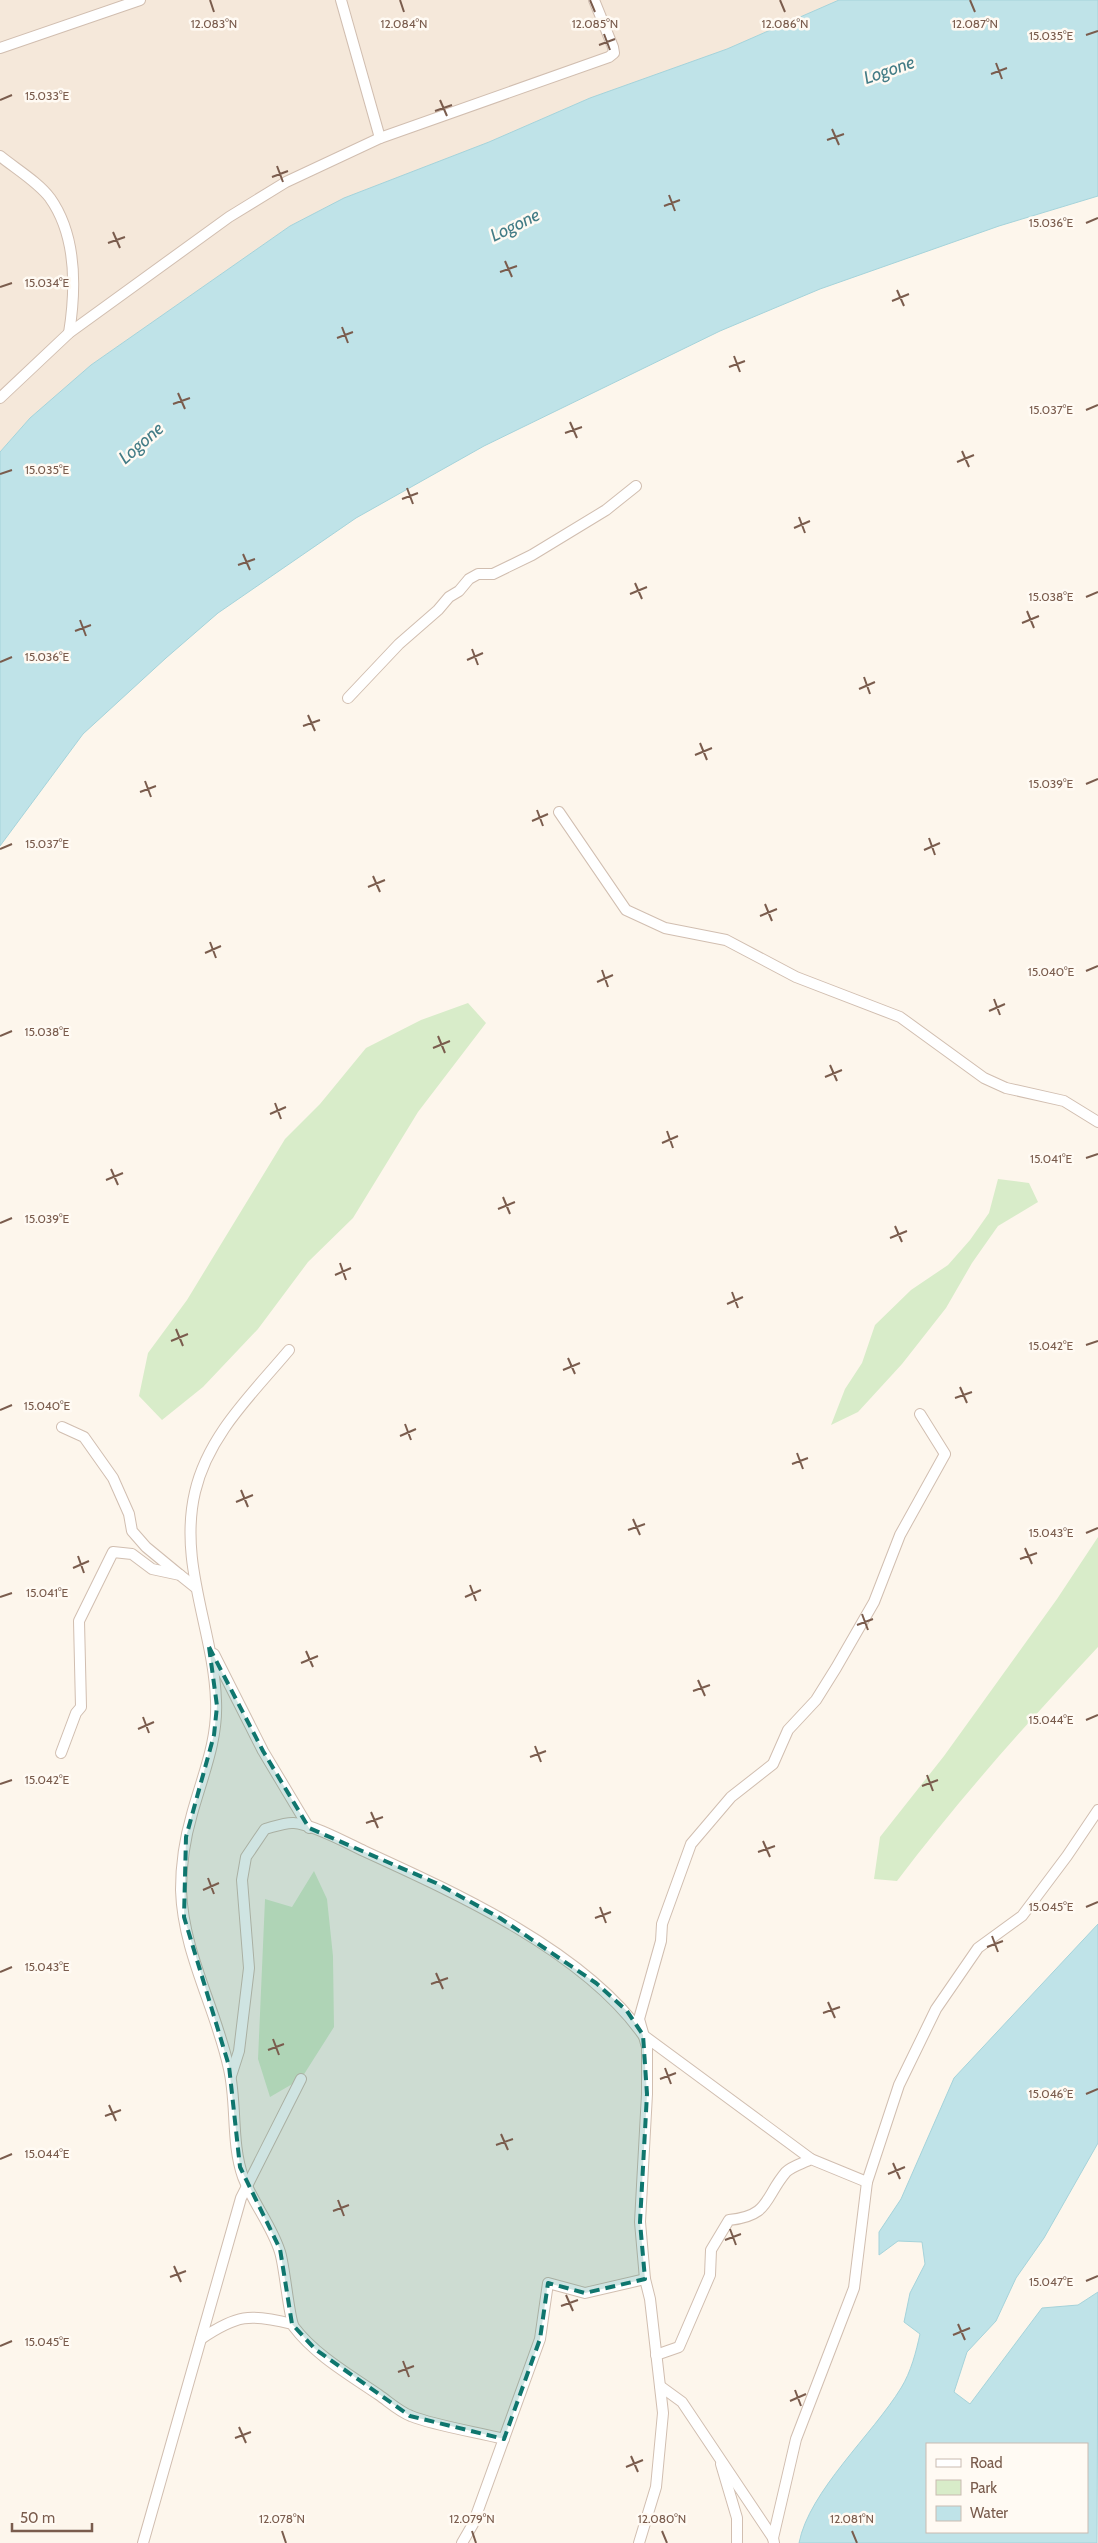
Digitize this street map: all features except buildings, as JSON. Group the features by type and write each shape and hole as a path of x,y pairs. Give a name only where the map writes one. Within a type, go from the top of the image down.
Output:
{"street":[{"path":"0,48 140,0"},
{"path":"341,0 380,138"},
{"path":"0,398 70,333 229,217 286,182 380,138 609,57 614,53 613,48 594,0"},
{"path":"0,156 50,198 61,220 74,272 74,300 70,333"},
{"path":"348,698 399,644 438,610 449,597 459,591 469,579 478,574 493,574 532,555 606,510 636,486"},
{"path":"559,812 626,910 665,928 726,940 796,977 900,1018 984,1078 1006,1088 1064,1101 1098,1122"},
{"path":"290,1350 223,1429 201,1470 191,1516 190,1539 195,1587 215,1676 217,1706 214,1735 186,1837 181,1890 189,1943 231,2077 238,2157 247,2186 280,2249 287,2280 292,2324"},
{"path":"639,2543 656,2487 663,2413 650,2299 645,2279 640,2222 647,2094 647,2047 639,2019 661,1941 662,1924 691,1844 731,1797 773,1764 788,1730 816,1700 874,1602 900,1535 945,1454 920,1414"},
{"path":"62,1427 84,1437 113,1478 129,1514 132,1531 146,1546 195,1587"},
{"path":"61,1753 76,1714 81,1707 79,1621 113,1552 132,1554 152,1569 180,1575"},
{"path":"209,1647 228,1678 239,1706 263,1751 309,1828"},
{"path":"773,2540 796,2439 854,2288 866,2182 899,2085 936,2009 978,1948 1022,1916 1067,1856 1098,1810"},
{"path":"231,2077 239,2051 249,1968 242,1880 246,1857 265,1829 294,1822 436,1883 500,1918 556,1954 596,1983 626,2011 643,2035 811,2159 866,2182"},
{"path":"143,2543 179,2422 241,2198 301,2079"},
{"path":"656,2355 679,2347 710,2275 711,2250 729,2220 747,2218 765,2206 787,2170 811,2159"},
{"path":"462,2543 473,2524 540,2340 548,2283 585,2293 645,2279"},
{"path":"201,2339 224,2324 244,2316 266,2317 292,2324 315,2349 410,2416 504,2439"},
{"path":"660,2386 682,2402 773,2540"},
{"path":"720,2458 726,2486 737,2518 737,2543"}],"highlighted area":[{"path":"209,1647 263,1751 309,1828 436,1883 500,1918 596,1983 627,2011 643,2035 647,2094 640,2222 645,2279 585,2293 548,2283 540,2339 504,2439 410,2416 315,2349 292,2324 280,2249 240,2167 229,2066 184,1917 186,1837 214,1735 217,1706"}],"shaded area":[{"path":"0,0 839,0 727,49 590,98 489,142 344,198 290,226 91,365 30,418 0,452"}],"green space":[{"path":"468,1003 486,1023 418,1112 353,1218 308,1262 258,1329 203,1387 162,1420 139,1396 148,1353 187,1300 285,1139 320,1104 366,1048 421,1020"},
{"path":"998,1179 1029,1183 1038,1202 998,1226 972,1263 946,1308 902,1364 858,1412 831,1425 845,1389 862,1363 875,1325 911,1290 948,1265 970,1240 989,1213"},
{"path":"1098,1537 1098,1647 995,1761 897,1881 874,1879 880,1837 944,1756 1057,1599"},
{"path":"314,1871 327,1899 333,1956 334,2027 301,2079 270,2097 258,2059 265,1899 292,1907"}],"water":[{"name":"Logone","path":"839,0 1098,0 1098,196 999,226 820,289 720,331 484,446 356,518 218,613 83,734 0,846 0,452 30,418 91,365 290,226 344,198 489,142 590,98 727,49"},
{"path":"1098,1924 1098,2143 1044,2238 1016,2278 996,2321 967,2352 954,2392 970,2404 1042,2308 1078,2305 1098,2292 1097,2543 799,2543 805,2523 815,2503 843,2463 889,2406 905,2382 913,2362 920,2334 904,2322 910,2293 925,2264 922,2242 898,2241 879,2255 879,2232 901,2199 954,2078"}]}
